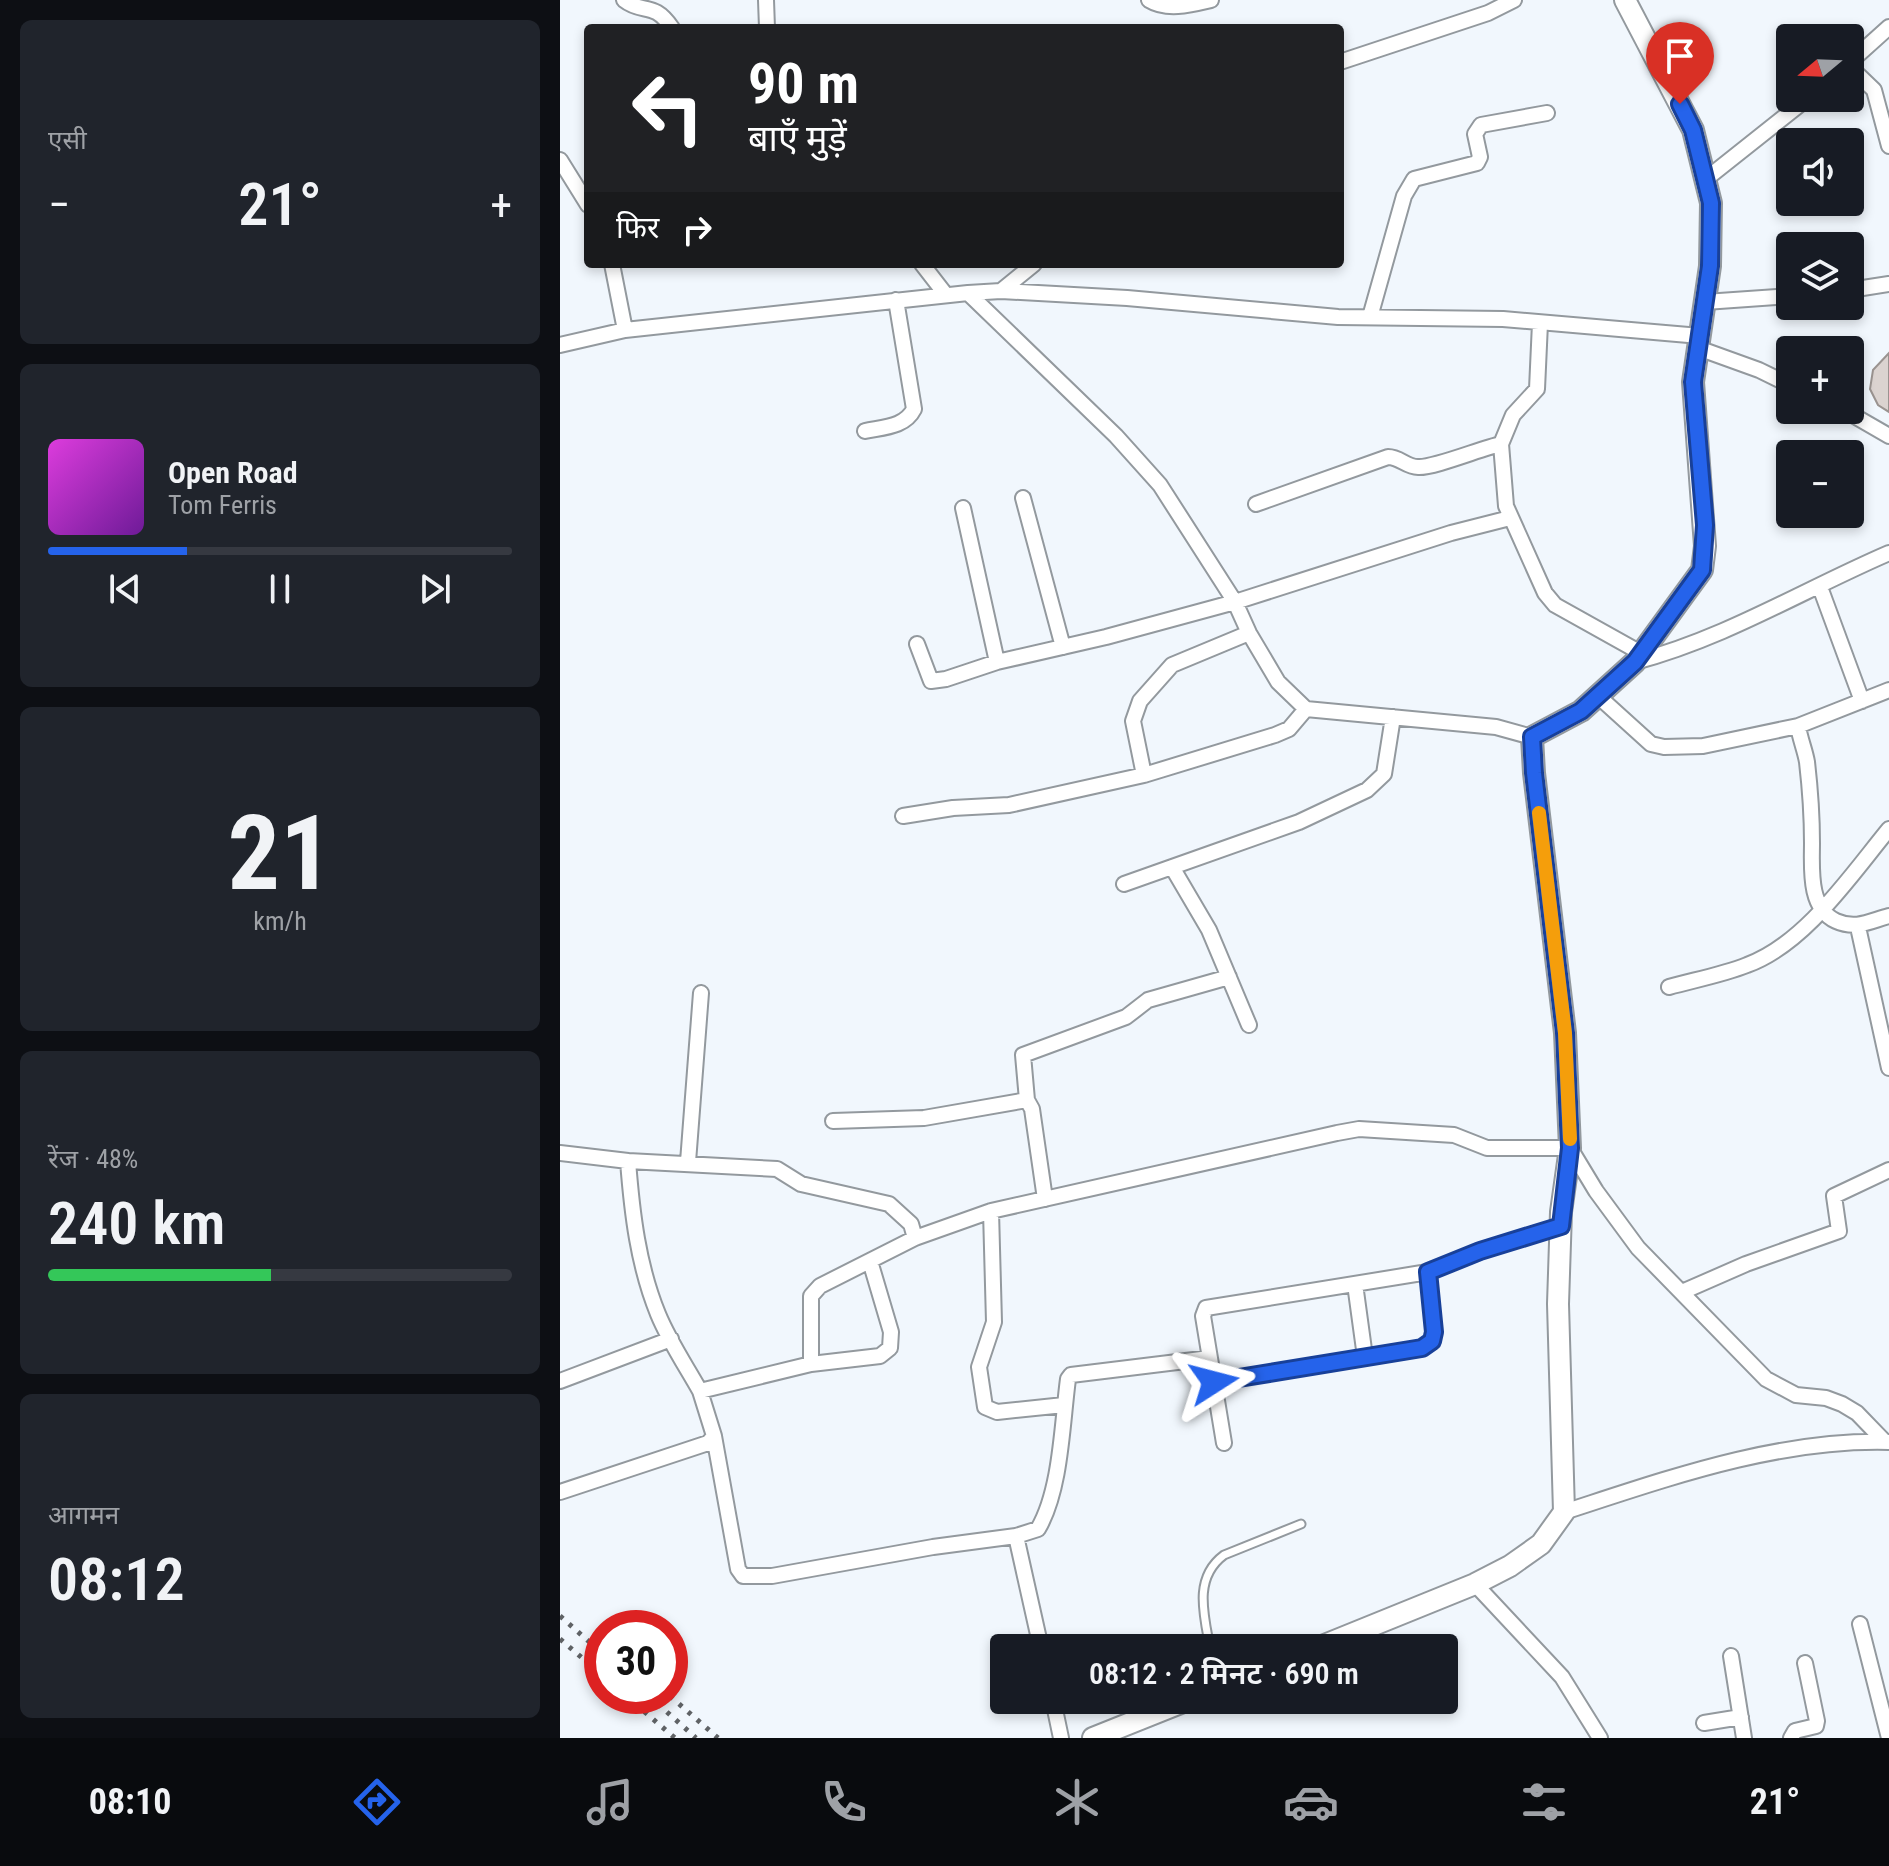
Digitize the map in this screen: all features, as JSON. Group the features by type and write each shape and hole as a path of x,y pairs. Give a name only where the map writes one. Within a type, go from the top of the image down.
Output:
{"street":[{"path":"624,0 628,4 655,9 668,24"},
{"path":"766,0 767,24"},
{"path":"1149,0 1165,6 1188,6 1211,0"},
{"path":"1344,61 1488,13 1514,0"},
{"path":"968,293 1116,436 1160,485 1235,602 1278,682 1306,709 1496,727 1532,737 1581,711 1638,658 1702,570 1705,525 1693,382 1705,302 1711,203 1693,130 1625,0"},
{"path":"1864,51 1889,27"},
{"path":"1864,80 1874,90 1889,146"},
{"path":"1706,179 1790,112"},
{"path":"1370,317 1404,196 1414,179 1477,163 1480,157 1475,134 1481,125 1547,113"},
{"path":"560,160 584,199"},
{"path":"613,268 625,330"},
{"path":"925,268 946,295"},
{"path":"1001,291 1029,268"},
{"path":"1864,288 1889,284"},
{"path":"560,345 625,330 1001,291 1127,298 1338,317 1503,319 1540,323 1699,342 1776,378"},
{"path":"1705,302 1776,297"},
{"path":"865,431 902,423 909,419 914,409 896,300"},
{"path":"1540,323 1537,389 1513,415 1501,444 1502,479 1510,518 1545,593 1555,605 1638,658 1665,654 1732,627 1889,553"},
{"path":"1864,422 1889,436"},
{"path":"1256,504 1388,457 1423,467 1501,444"},
{"path":"1023,498 1063,647"},
{"path":"963,508 997,662"},
{"path":"917,644 931,681 946,679 997,662 1235,602 1436,537 1510,518"},
{"path":"1820,587 1862,701"},
{"path":"1144,775 1133,721 1140,701 1172,665 1249,633"},
{"path":"1598,696 1651,744 1664,747 1703,746 1798,726 1889,690"},
{"path":"903,816 953,808 1009,805 1144,775 1275,735 1289,729 1306,709"},
{"path":"1124,884 1299,822 1367,790 1384,774 1393,717"},
{"path":"1798,726 1807,759 1813,887 1823,909 1834,921 1858,927 1889,916"},
{"path":"1532,737 1565,1033 1570,1148 1561,1226 1558,1304 1564,1512"},
{"path":"1669,987 1748,965 1780,947 1823,909 1889,829"},
{"path":"1172,867 1209,930 1249,1025"},
{"path":"1858,927 1889,1068"},
{"path":"1045,1199 1032,1109 1027,1100 1023,1055 1126,1017 1148,1000 1229,977"},
{"path":"688,1162 701,993"},
{"path":"833,1121 924,1118 1027,1100"},
{"path":"811,1364 811,1296 820,1286 915,1238 991,1211 1359,1129 1454,1135 1487,1148 1570,1148"},
{"path":"1570,1148 1596,1191 1638,1248 1766,1379 1796,1395 1826,1398 1842,1404 1857,1413 1887,1442"},
{"path":"560,1153 628,1161 777,1169 801,1184 889,1204 911,1224 915,1238"},
{"path":"628,1161 632,1215 644,1271 658,1314 700,1391 714,1436 738,1569 743,1576 772,1576 933,1547 1016,1536 1038,1529 1044,1518 1056,1471 1068,1379 1078,1372 1210,1358"},
{"path":"1682,1292 1746,1264 1839,1231 1833,1199 1835,1195 1889,1170"},
{"path":"991,1211 994,1322 979,1367 985,1407 997,1412 1064,1405"},
{"path":"1224,1443 1203,1316 1206,1308 1428,1272 1480,1251 1561,1226"},
{"path":"700,1391 811,1364 880,1356 890,1348 891,1332 870,1261"},
{"path":"1214,1382 1422,1348 1432,1341 1434,1332 1428,1272"},
{"path":"1355,1284 1365,1357"},
{"path":"560,1381 671,1339"},
{"path":"560,1492 708,1443 714,1436"},
{"path":"1352,1634 1475,1584 1510,1566 1541,1544 1564,1512 1685,1473 1728,1463 1825,1445 1887,1442"},
{"path":"1016,1536 1038,1634"},
{"path":"1475,1584 1562,1677 1600,1738"},
{"path":"1860,1624 1886,1715 1889,1738"},
{"path":"1731,1656 1744,1738"},
{"path":"1791,1738 1795,1731 1816,1726 1817,1721 1805,1663"},
{"path":"1056,1714 1061,1738"},
{"path":"1093,1738 1153,1714"},
{"path":"1704,1723 1741,1717"}],"lane":[{"path":"1208,1634 1203,1592 1206,1576 1214,1562 1224,1555 1301,1524"}],"building":[{"path":"1889,353 1889,412 1878,405 1870,389 1873,370"}],"railway":[{"path":"560,1616 584,1637"},
{"path":"560,1639 584,1660"},
{"path":"688,1712 718,1738"},
{"path":"647,1714 675,1738"},
{"path":"669,1714 696,1738"}],"slow traffic":[{"path":"1539,813 1565,1033 1570,1139"}],"route":[{"path":"1214,1382 1422,1348 1432,1341 1434,1332 1428,1272 1480,1251 1561,1226 1570,1148 1565,1033 1532,737 1581,711 1635,662 1702,570 1705,525 1693,382 1710,266 1711,203 1693,130 1680,104"}]}
